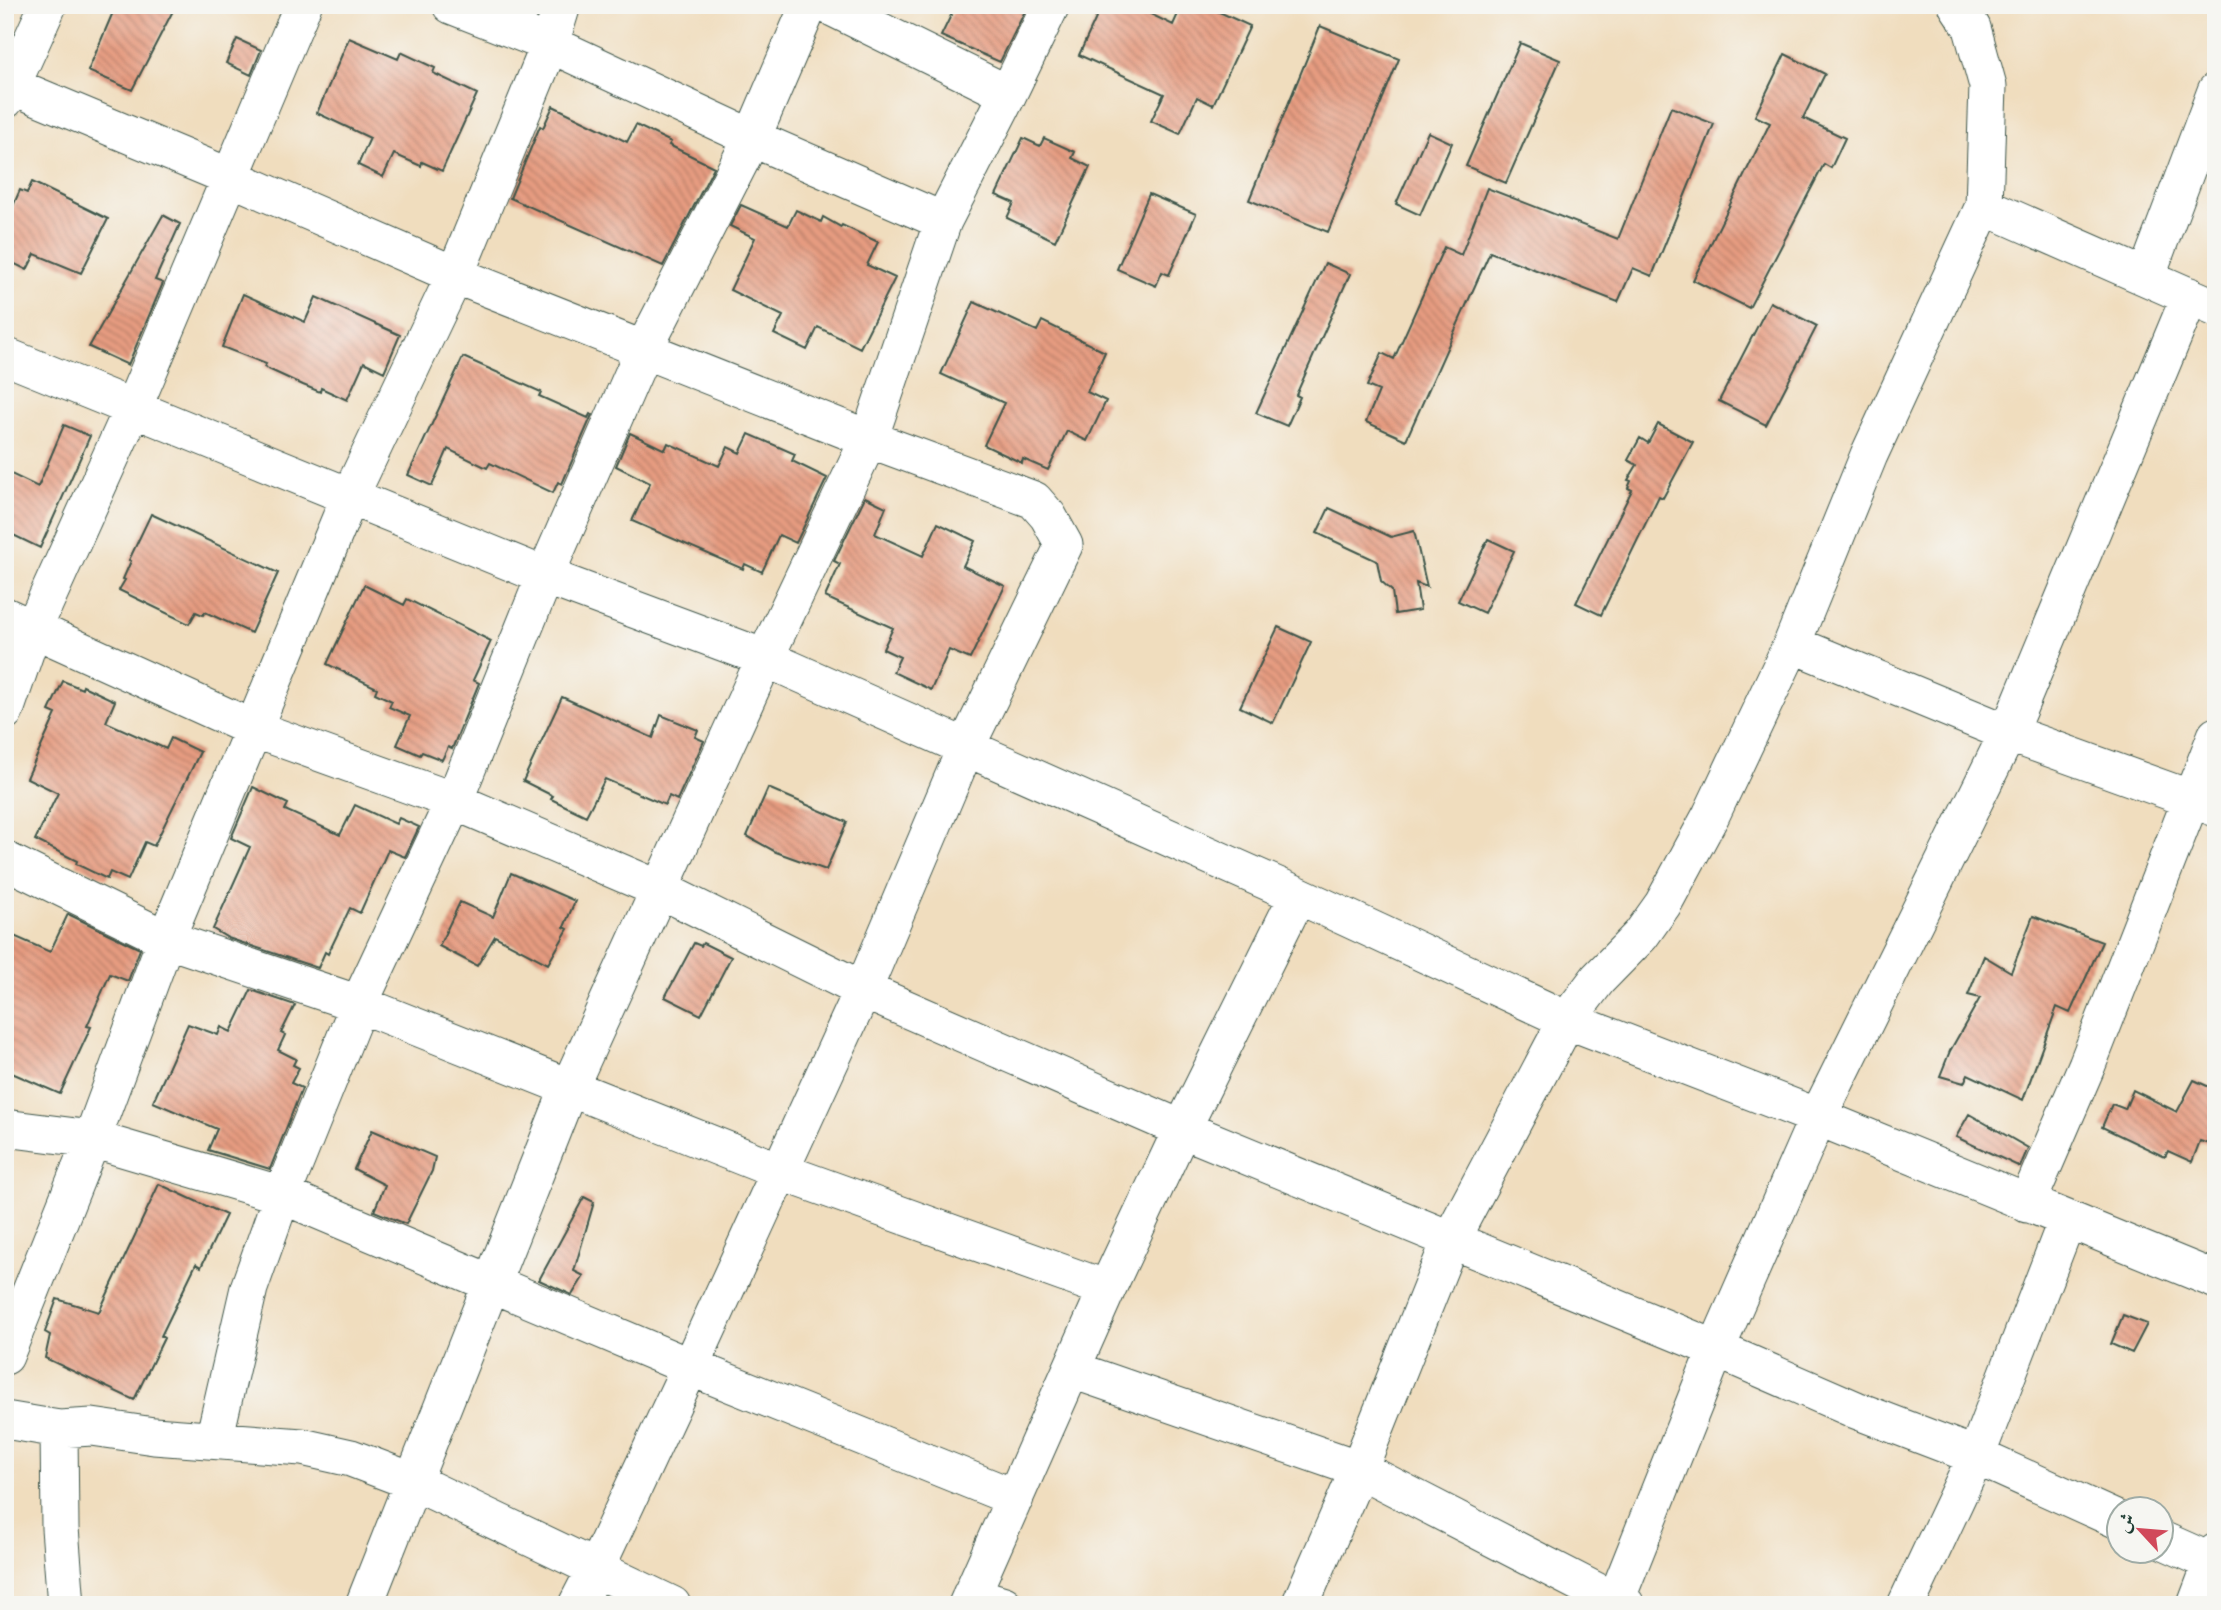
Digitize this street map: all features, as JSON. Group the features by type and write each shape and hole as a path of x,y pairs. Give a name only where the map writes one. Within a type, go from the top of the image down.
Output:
{"street":[{"path":"48,5 7,90 230,177 454,275 869,439 1034,500 1048,516 1064,545 966,747 863,989 690,1367 577,1605"},
{"path":"5,711 19,622 132,408 303,5"},
{"path":"451,5 550,44 752,138 943,221"},
{"path":"9,1336 92,1139 166,939 350,496 454,275 550,44 562,5"},
{"path":"214,1440 249,1288 282,1195 359,1004 454,801 545,576 644,349 752,138 809,5"},
{"path":"827,5 1008,94"},
{"path":"364,1605 569,1088 869,439 943,221 1051,5"},
{"path":"1300,1605 1359,1469 1451,1239 1567,1020 1598,979 1641,935 1663,904 1711,815 1792,644 1869,455 1983,206 1988,86 1972,28 1957,5"},
{"path":"2146,277 2216,92"},
{"path":"1073,1370 1359,1469 1618,1604 1716,1349 1818,1117 2008,733 2203,302 1983,206"},
{"path":"5,356 545,576 765,659 1298,895 1567,1020 1818,1117 2067,1220 2213,1271"},
{"path":"19,622 254,729 454,801 659,889 863,989 1182,1129 1716,1349 1856,1410 1976,1456 2106,1515"},
{"path":"1792,644 2008,733 2203,804"},
{"path":"2027,1204 2203,804 2216,736"},
{"path":"5,860 166,939 359,1004 779,1171 1107,1289"},
{"path":"981,1602 1015,1497 1107,1289 1182,1129 1298,895"},
{"path":"5,1128 92,1139 282,1195 690,1367 1015,1497"},
{"path":"1906,1605 1976,1456 2067,1220"},
{"path":"5,1420 59,1429 92,1427 154,1436 302,1447 351,1458 414,1482 672,1605"},
{"path":"59,1429 61,1541 66,1605"},
{"path":"2176,1545 2214,1559 2196,1605"}],"building":[{"path":"116,5 176,5 132,90 88,71"},
{"path":"956,5 1028,5 1000,62 941,36"},
{"path":"1102,5 1132,5 1173,25 1182,5 1204,5 1250,26 1213,105 1197,97 1180,134 1151,121 1164,94 1079,55"},
{"path":"1320,26 1399,59 1328,232 1249,200"},
{"path":"349,38 398,59 401,52 435,68 433,73 477,94 442,171 422,162 421,166 394,154 383,177 358,165 370,138 317,113"},
{"path":"237,39 261,50 251,75 226,63"},
{"path":"1520,43 1560,60 1506,183 1466,166"},
{"path":"1785,54 1825,74 1803,118 1845,138 1831,168 1824,164 1749,308 1693,280 1770,123 1755,116"},
{"path":"553,106 627,142 636,125 714,167 663,266 510,198 540,126 543,128"},
{"path":"1671,107 1714,124 1652,276 1633,268 1618,302 1490,252 1406,440 1366,422 1379,391 1367,386 1382,353 1394,359 1444,247 1461,255 1487,188 1618,239"},
{"path":"1428,132 1452,143 1420,215 1396,204"},
{"path":"1023,138 1040,146 1044,138 1075,152 1072,158 1090,167 1055,241 1007,218 1014,203 996,195"},
{"path":"32,182 108,219 81,273 35,254 27,270 5,259 5,224 20,190 27,193"},
{"path":"1149,194 1196,214 1169,275 1162,272 1156,286 1117,269"},
{"path":"741,205 788,226 796,210 821,222 823,217 878,242 867,265 895,278 860,348 818,327 807,350 774,334 783,316 730,290 755,238 730,226"},
{"path":"163,215 180,224 155,280 163,283 128,365 89,347"},
{"path":"1325,263 1350,274 1296,395 1300,397 1287,426 1256,413"},
{"path":"243,294 305,322 316,297 400,335 384,372 364,362 347,400 321,388 320,392 303,385 264,367 266,364 222,347"},
{"path":"974,302 1037,331 1042,321 1105,352 1087,392 1106,401 1087,441 1067,431 1048,470 1023,459 1022,463 984,445 1004,403 941,374"},
{"path":"1770,302 1817,326 1766,425 1719,401"},
{"path":"463,357 541,392 539,396 588,418 592,415 562,484 558,482 553,493 490,463 487,468 448,449 432,486 408,475"},
{"path":"1658,424 1693,442 1663,498 1659,496 1601,615 1576,603 1632,490 1628,488 1631,481 1628,480 1637,465 1628,460 1640,438 1648,443"},
{"path":"64,425 90,436 40,548 5,531 5,471 38,487"},
{"path":"630,433 665,450 668,443 719,466 728,447 740,453 749,434 795,454 792,461 827,478 796,543 779,535 762,572 745,564 743,569 632,521 650,483 616,466"},
{"path":"865,497 886,507 875,534 923,556 938,523 975,541 963,566 1005,586 970,659 949,650 931,690 893,672 900,657 883,649 893,628 825,597 840,564 834,561"},
{"path":"1329,508 1391,537 1414,531 1427,587 1416,583 1420,610 1395,614 1392,591 1381,581 1377,561 1317,533"},
{"path":"151,514 278,573 251,633 205,612 203,615 196,612 189,624 119,590 125,580 123,579 131,561 129,560"},
{"path":"1488,539 1514,551 1484,613 1458,601"},
{"path":"364,585 404,605 407,599 491,641 473,680 479,683 452,749 448,747 442,760 422,752 420,755 397,745 410,716 389,707 392,701 375,693 377,688 327,664"},
{"path":"1278,627 1311,642 1273,723 1240,707"},
{"path":"63,681 82,689 83,686 115,701 106,722 166,749 171,738 200,752 154,846 145,842 128,880 110,872 107,879 35,840 58,793 27,778 56,714 49,711"},
{"path":"562,697 653,738 661,715 698,730 695,737 704,741 677,800 669,796 665,805 605,779 586,816 551,799 553,796 523,781"},
{"path":"253,787 288,804 285,810 340,835 355,805 396,824 399,818 419,827 405,857 388,850 360,913 350,908 328,954 325,952 318,968 228,938 213,929 250,847 231,838"},
{"path":"768,788 847,822 826,870 776,852 747,836"},
{"path":"511,873 575,901 564,927 568,929 548,964 495,936 477,966 439,946 460,902 493,917"},
{"path":"68,914 140,949 128,981 110,974 87,1026 91,1027 60,1094 5,1070 5,932 50,952"},
{"path":"2033,916 2102,942 2070,1013 2057,1007 2023,1100 1968,1074 1964,1083 1940,1076 1950,1051 1980,998 1968,995 1984,956 2011,972"},
{"path":"694,943 701,946 703,943 731,957 701,1015 665,997"},
{"path":"251,990 295,1005 281,1033 285,1035 278,1050 296,1059 293,1065 299,1068 291,1083 302,1088 270,1169 208,1150 217,1129 153,1102 188,1024 218,1035 221,1027 231,1032"},
{"path":"2194,1080 2216,1090 2216,1146 2200,1141 2192,1162 2168,1151 2165,1157 2102,1127 2112,1104 2125,1109 2133,1090 2177,1112"},
{"path":"1969,1114 2028,1148 2020,1167 1956,1137"},
{"path":"372,1130 435,1157 432,1171 406,1224 374,1211 385,1185 354,1169"},
{"path":"159,1184 226,1215 201,1267 196,1264 134,1400 45,1358 50,1335 45,1332 57,1299 99,1312"},
{"path":"584,1197 594,1202 574,1271 584,1276 572,1295 539,1280"},
{"path":"2123,1315 2147,1324 2132,1353 2111,1344"}]}
